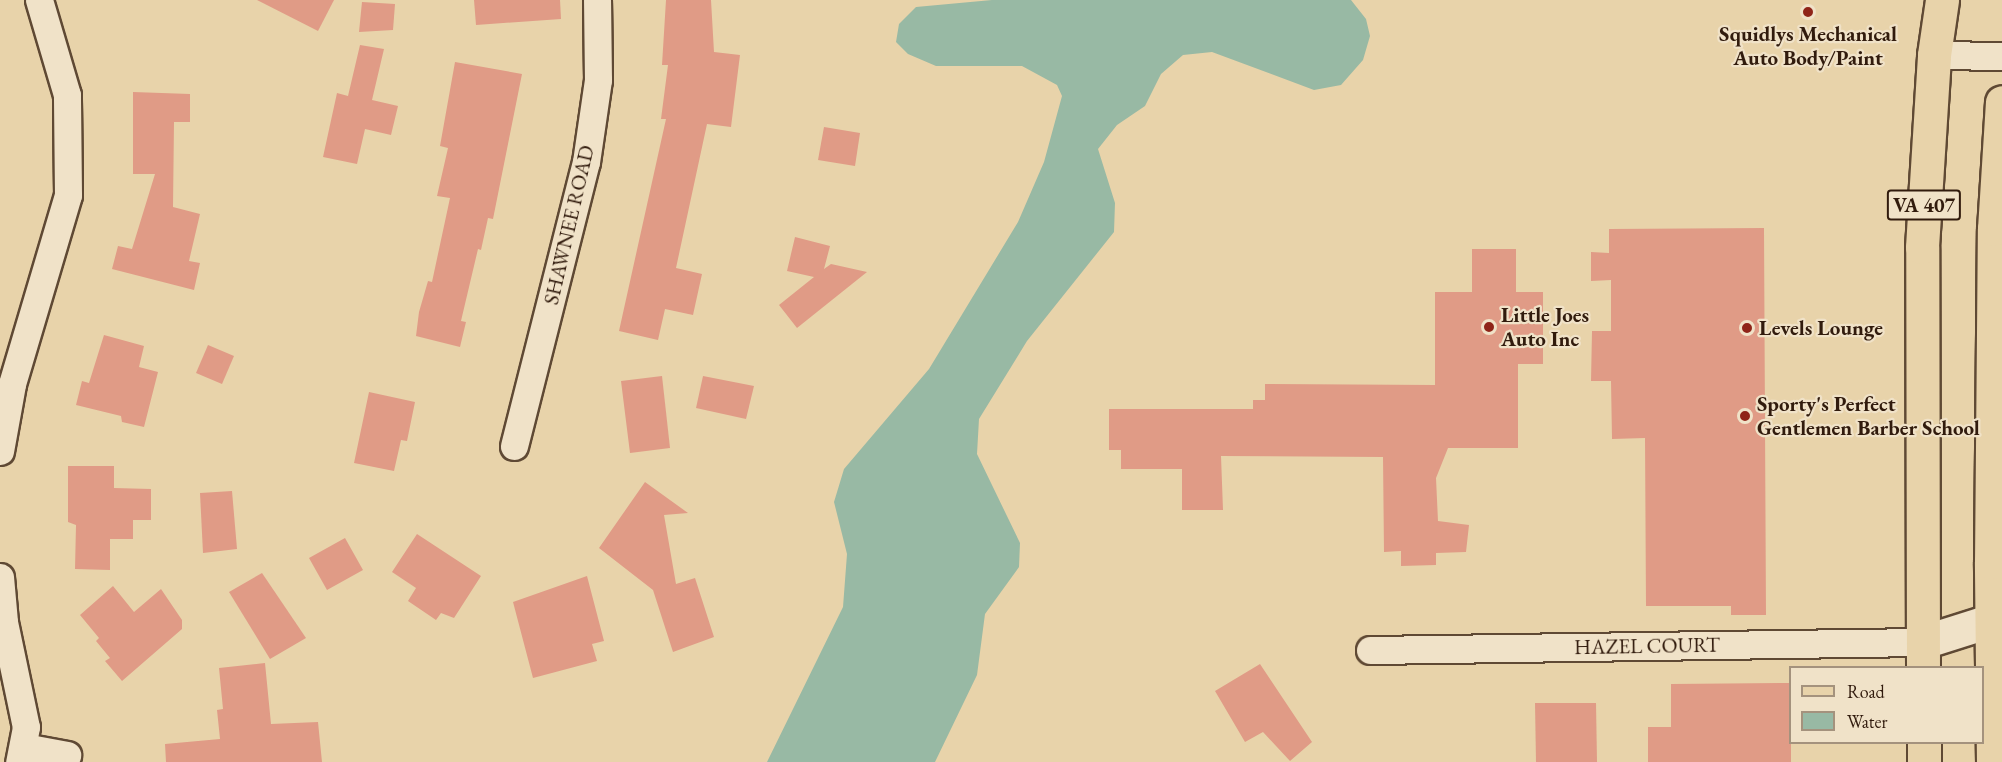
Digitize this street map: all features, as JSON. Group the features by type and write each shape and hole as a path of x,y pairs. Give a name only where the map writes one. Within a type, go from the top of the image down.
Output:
{"main road":[{"name":"VA 407","path":"1923,655 1922,247 1934,56 1942,0"},
{"path":"1993,762 1997,619 1994,229 2002,102"},
{"path":"1924,744 1924,762"}],"street":[{"path":"0,451 12,384 68,195 68,95 39,0"},
{"name":"SHAWNEE ROAD","path":"514,446 586,162 598,80 597,0"},
{"path":"1934,56 2002,56"},
{"path":"0,577 4,622 26,728 21,755 68,755"},
{"path":"1923,655 1997,619"},
{"name":"HAZEL COURT","path":"1370,650 1923,655"}],"water":[{"path":"992,0 1351,0 1366,19 1370,36 1363,60 1341,85 1314,90 1212,52 1183,55 1161,74 1145,106 1117,125 1098,149 1115,203 1114,232 1027,341 979,419 977,454 1020,543 1019,567 985,614 977,675 935,762 767,762 843,607 847,554 834,502 844,469 929,369 1018,222 1044,162 1062,96 1057,85 1022,66 936,66 908,54 896,42 899,24 916,7"}],"building":[{"path":"257,0 334,0 318,31"},
{"path":"474,0 560,0 561,19 476,25"},
{"path":"666,0 711,0 714,52 740,55 731,127 707,124 676,268 702,274 693,315 665,309 658,340 619,331 666,119 661,119 668,65 662,65"},
{"path":"362,2 395,4 393,30 359,32"},
{"path":"360,45 384,49 372,100 398,106 391,135 365,129 357,164 323,157 337,93 348,96"},
{"path":"455,62 522,74 493,219 488,218 481,250 478,249 461,321 466,322 460,347 416,336 419,312 428,281 432,282 450,198 437,196 448,148 440,146"},
{"path":"133,92 190,94 190,122 174,122 173,207 200,214 189,261 200,263 194,290 112,269 118,246 132,249 155,174 133,174"},
{"path":"824,127 860,133 855,166 818,160"},
{"path":"1764,228 1766,615 1731,615 1731,606 1646,606 1645,438 1612,439 1611,381 1591,381 1592,331 1611,331 1611,280 1591,281 1591,252 1609,253 1609,229"},
{"path":"795,237 830,246 824,269 831,264 867,272 797,328 779,305 814,277 787,271"},
{"name":"Little Joes Auto Inc","path":"1472,249 1516,249 1516,292 1543,292 1543,364 1518,364 1518,448 1448,448 1436,478 1438,521 1469,525 1466,552 1436,553 1436,565 1401,566 1401,551 1384,552 1383,457 1221,456 1223,510 1182,510 1182,469 1121,469 1121,450 1109,450 1109,409 1253,409 1253,400 1265,400 1265,384 1435,385 1435,292 1472,292"},
{"path":"104,335 144,346 139,367 158,372 144,427 122,422 121,416 76,405 82,381 89,383"},
{"path":"208,345 234,356 222,384 196,373"},
{"path":"662,376 670,448 630,453 621,381"},
{"path":"703,376 754,386 746,419 696,408"},
{"path":"369,392 415,402 407,441 401,440 394,471 354,463"},
{"path":"68,466 114,466 114,488 151,489 151,520 133,520 133,539 110,539 110,570 75,569 76,525 68,522"},
{"path":"645,482 688,513 664,515 676,584 695,578 714,637 673,652 653,590 599,548"},
{"path":"232,491 237,549 203,553 200,493"},
{"path":"417,534 481,576 454,618 441,613 436,620 408,601 416,588 392,572"},
{"path":"345,538 363,570 327,590 309,558"},
{"path":"262,573 306,638 270,659 229,592"},
{"path":"587,576 604,641 592,644 597,661 533,678 513,602"},
{"path":"113,586 134,612 161,589 182,620 182,629 122,681 105,661 110,658 96,641 99,638 80,615"},
{"path":"265,663 271,724 318,722 322,762 166,762 165,744 220,739 217,710 223,709 219,668"},
{"path":"1260,664 1312,742 1290,761 1263,732 1245,742 1215,691"},
{"path":"1789,683 1791,762 1648,762 1648,727 1671,727 1671,684"},
{"path":"1535,703 1596,703 1597,762 1536,762"}],"place":[{"name":"Squidlys Mechanical Auto Body/Paint","path":"1808,12"},
{"name":"Little Joes Auto Inc","path":"1489,327"},
{"name":"Levels Lounge","path":"1747,328"},
{"name":"Sporty's Perfect Gentlemen Barber School","path":"1745,416"}]}
